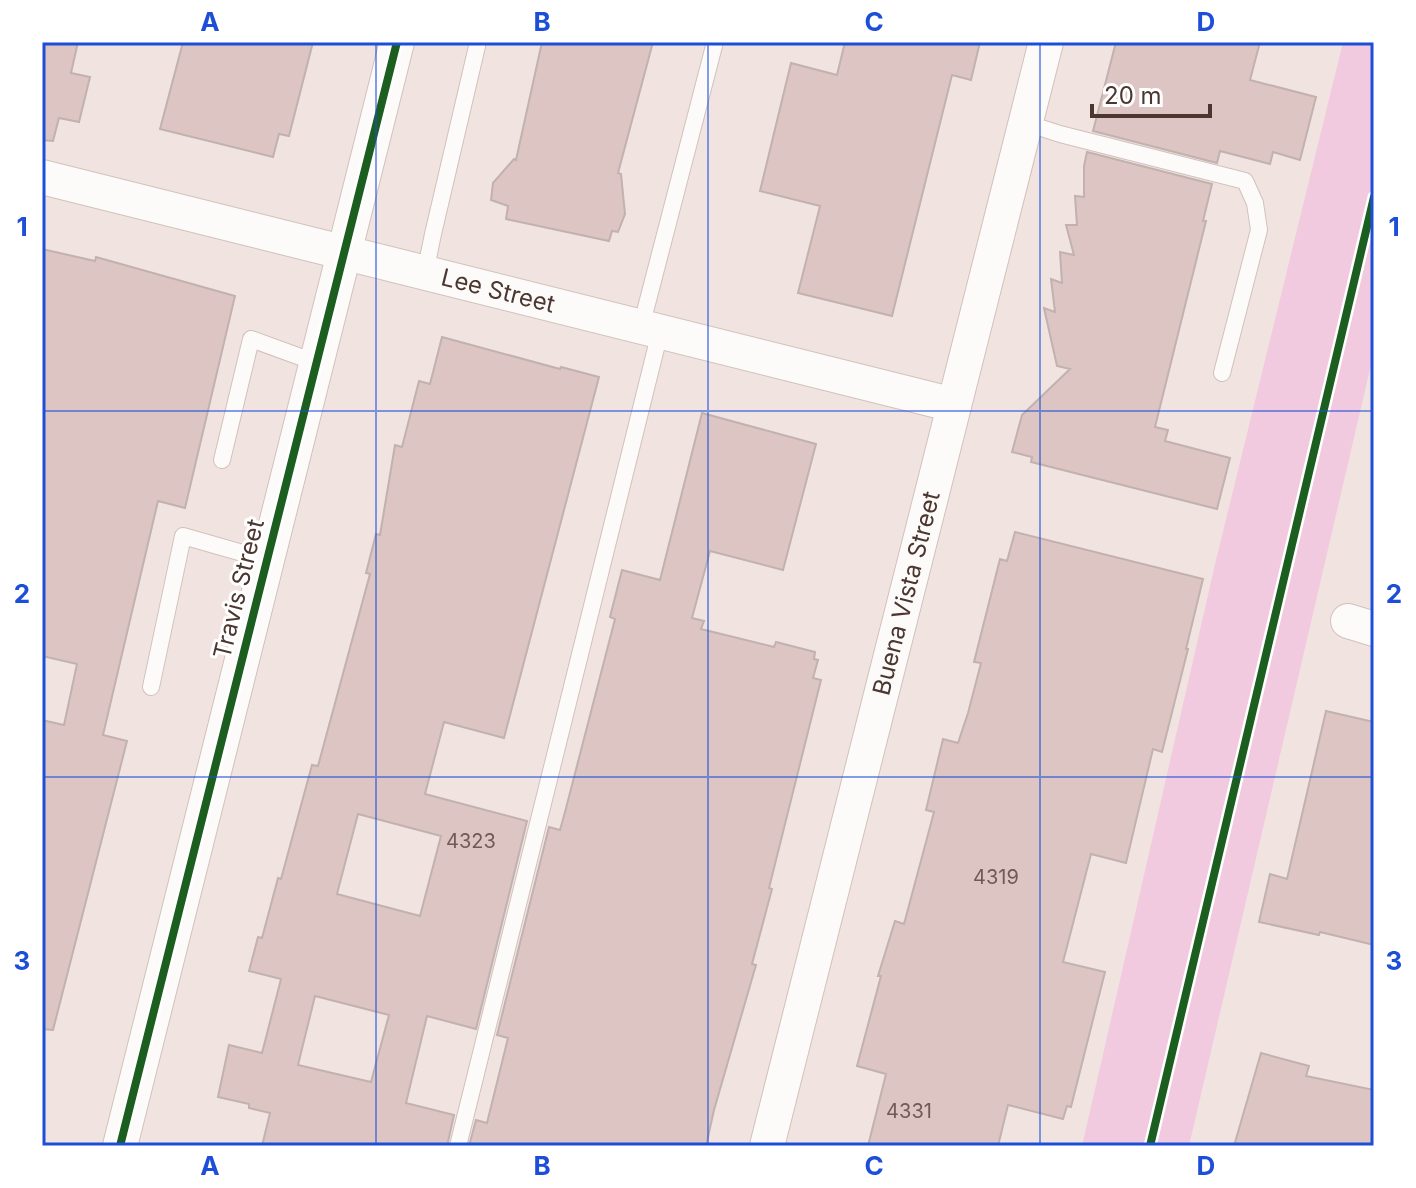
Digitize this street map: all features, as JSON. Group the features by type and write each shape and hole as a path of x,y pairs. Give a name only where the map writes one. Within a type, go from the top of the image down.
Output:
{"street":[{"name":"Travis Street","path":"120,1146 397,42"},
{"name":"Buena Vista Street","path":"767,1146 1046,42"},
{"name":"Lee Street","path":"42,177 954,405"}],"lane":[{"path":"425,273 478,42"},
{"path":"458,1146 715,42"},
{"path":"1026,123 1245,181 1255,203 1259,230 1222,373"},
{"path":"222,460 251,339 317,363"},
{"path":"151,687 183,536 267,560"}],"shaded area":[{"path":"1343,42 1374,42 1374,352 1189,1146 1082,1146 1216,560"}],"building":[{"path":"42,42 78,42 71,73 90,77 79,122 59,118 53,141 42,140"},
{"path":"183,42 313,42 289,136 279,134 273,157 160,129"},
{"path":"542,42 653,42 618,173 621,174 625,214 618,232 612,231 609,241 506,219 508,206 491,200 493,183 516,160"},
{"path":"845,42 980,42 971,80 952,75 892,316 798,293 820,206 760,191 791,63 837,75"},
{"path":"1116,42 1260,42 1250,80 1316,97 1300,160 1273,152 1270,164 1220,151 1217,163 1093,131"},
{"path":"1087,152 1212,184 1203,221 1206,221 1155,427 1168,430 1165,441 1230,458 1217,509 1031,462 1032,457 1012,452 1022,415 1070,369 1057,366 1044,308 1055,312 1051,279 1062,283 1060,252 1074,255 1066,225 1077,225 1075,196 1084,197"},
{"path":"42,249 95,261 96,257 235,296 185,508 158,501 103,735 127,741 53,1030 42,1029 42,720 64,725 77,664 42,656"},
{"path":"442,337 599,377 504,738 444,722 425,794 527,821 476,1029 427,1016 406,1103 454,1115 447,1146 262,1146 270,1113 249,1108 249,1104 218,1097 229,1045 262,1053 281,979 249,971 258,937 262,938 278,878 281,879 312,765 318,766 370,574 366,573 376,534 380,535 395,445 402,447 419,381 430,384","holes":["358,814 441,836 420,916 337,894","315,996 389,1015 371,1082 298,1065"]},
{"path":"702,413 816,444 783,570 710,551 692,618 704,621 701,629 774,647 776,642 815,652 814,659 818,660 813,678 821,680 769,888 772,889 752,964 756,965 706,1146 469,1146 476,1120 487,1123 508,1038 497,1035 549,827 560,830 565,812 615,619 610,617 622,570 660,580"},
{"path":"1015,532 1203,579 1188,649 1162,752 1153,749 1126,863 1091,854 1063,962 1105,972 1071,1107 1067,1106 1063,1119 1008,1105 998,1146 868,1146 886,1074 857,1066 881,976 878,976 895,921 904,924 934,812 926,810 943,739 958,743 981,663 974,662 1000,559 1007,561"},
{"path":"1326,711 1374,722 1374,945 1259,922 1270,874 1287,879"},
{"path":"1261,1053 1309,1066 1306,1076 1374,1090 1374,1146 1234,1146"}],"cycle path":[{"path":"120,1146 397,42"},
{"path":"1150,1146 1374,197"}]}
